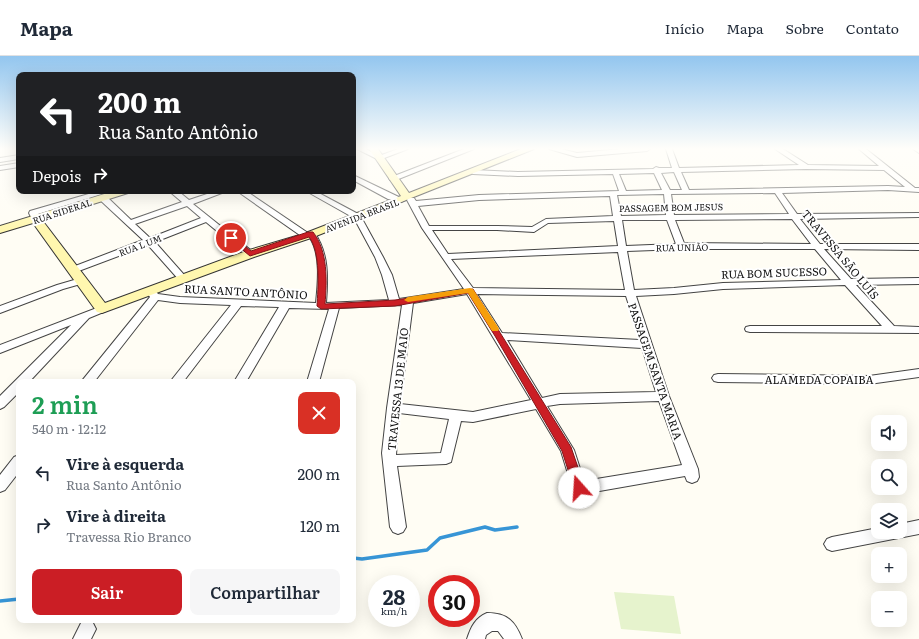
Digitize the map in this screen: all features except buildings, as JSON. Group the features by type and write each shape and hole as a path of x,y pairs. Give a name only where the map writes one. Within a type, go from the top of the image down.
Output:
{"main road":[{"name":"AVENIDA BRASIL","path":"102,309 153,294 183,279 250,254 309,235 357,216 408,200 463,176"},
{"path":"393,178 408,200"},
{"name":"RUA SIDERAL","path":"0,230 36,219 105,194"},
{"path":"36,219 102,309"}],"street":[{"path":"393,178 398,176"},
{"path":"617,176 623,193"},
{"path":"659,176 667,192 670,217 681,246"},
{"path":"679,176 686,191"},
{"path":"897,176 916,190 919,195"},
{"path":"356,179 392,197 408,200 448,200 490,197 686,191 888,188 916,190"},
{"name":"TRAVESSA SÃO LUÍS","path":"777,190 792,216 817,247 891,330"},
{"path":"105,194 183,279"},
{"path":"177,194 250,254"},
{"path":"130,223 214,194"},
{"path":"246,194 315,240 321,260 321,306"},
{"path":"316,194 357,216 379,257 395,303"},
{"name":"PASSAGEM SANTA MARIA","path":"539,403 567,450 581,494 692,473 645,344 630,293 613,194"},
{"path":"408,200 445,257 470,291 539,403"},
{"name":"PASSAGEM BOM JESUS","path":"426,228 497,228 534,230 546,221 617,218 919,215"},
{"name":"RUA L UM","path":"73,270 207,219"},
{"name":"RUA UNIÃO","path":"445,257 681,246 919,247"},
{"path":"0,310 60,287 81,281"},
{"name":"RUA BOM SUCESSO","path":"630,293 674,291 723,286 847,281 919,281"},
{"name":"RUA SANTO ANTÔNIO","path":"153,294 180,300 335,306 395,303 470,291 630,293"},
{"path":"89,379 153,294"},
{"name":"TRAVESSA 13 DE MAIO","path":"398,527 389,453 393,408 408,300"},
{"path":"178,379 239,302"},
{"path":"242,379 286,304"},
{"path":"314,379 335,306"},
{"path":"0,349 102,309"},
{"path":"25,379 87,315"},
{"path":"750,328 919,330"},
{"path":"499,336 645,344"},
{"name":"ALAMEDA COPAIBA","path":"718,378 869,380 919,373"},
{"path":"0,404 16,388"},
{"path":"393,408 474,417 560,399 663,396"},
{"path":"390,462 446,458 456,415"},
{"path":"0,486 16,465"},
{"path":"907,530 919,528"},
{"path":"832,544 871,537"},
{"path":"476,639 479,630 486,622 495,621 504,624 510,630 513,639"}],"green space":[{"path":"614,592 674,596 681,634 621,629"}],"waterway":[{"path":"356,558 362,559 427,550 440,538 485,527 495,530 517,527"},
{"path":"0,601 16,599"}],"slow traffic":[{"path":"408,300 470,291 495,329"}],"route":[{"path":"231,238 250,254 311,234 314,237 321,260 321,306 358,306 395,303 470,291 499,336 567,450 579,488"}]}
